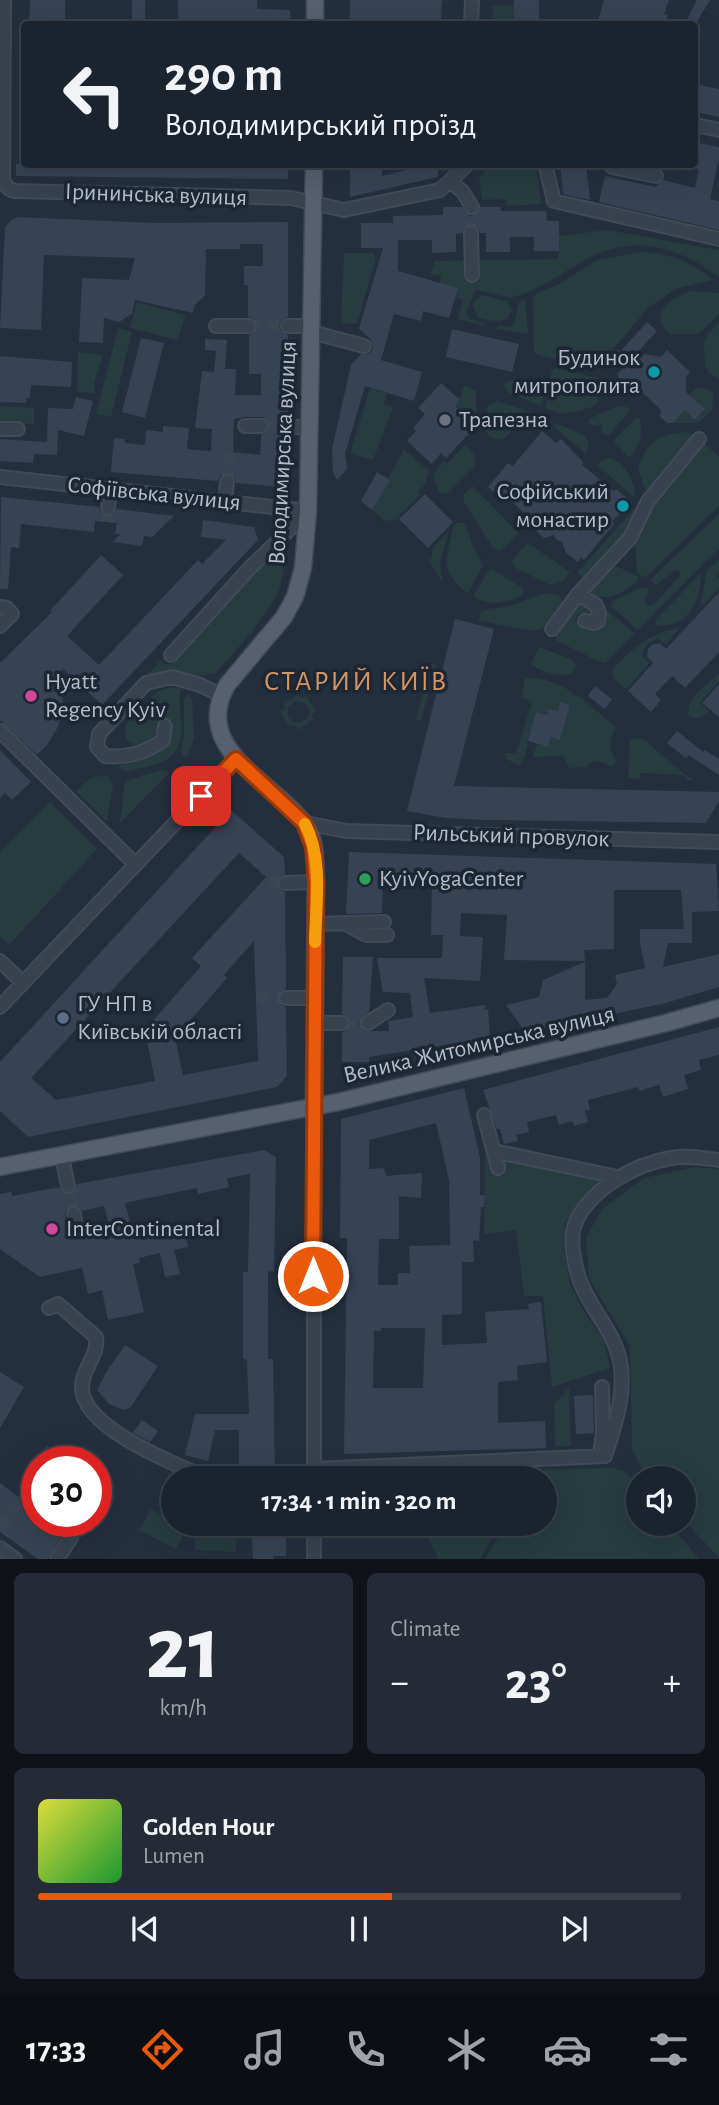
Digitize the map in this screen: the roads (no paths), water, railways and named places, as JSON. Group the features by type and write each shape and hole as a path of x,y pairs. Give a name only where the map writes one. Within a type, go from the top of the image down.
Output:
{"main road":[{"path":"315,0 315,21"},
{"name":"Володимирська вулиця","path":"221,695 284,617 295,597 303,568 308,511 314,168"},
{"path":"221,695 218,722 229,749 236,759 304,823 313,847 316,883 314,1106"},
{"name":"Велика Житомирська вулиця","path":"0,1167 314,1106 652,1027 719,1008"}],"street":[{"path":"2,38 4,0"},
{"path":"471,21 472,0"},
{"name":"Ірининська вулиця","path":"2,38 3,180 8,188 14,191 291,198 344,210 440,190 465,168"},
{"path":"698,126 719,131"},
{"path":"546,168 554,201 719,239"},
{"path":"616,168 656,176"},
{"path":"450,181 463,192 472,207"},
{"path":"471,233 472,275"},
{"path":"216,326 249,326"},
{"path":"288,326 311,329 363,346"},
{"path":"246,425 261,426"},
{"path":"288,426 309,427"},
{"path":"0,429 18,429"},
{"path":"552,629 578,594 630,538 648,501 699,439"},
{"name":"Софіївська вулиця","path":"0,477 308,511"},
{"path":"225,503 227,482"},
{"path":"107,508 110,489"},
{"path":"171,655 247,571 308,511"},
{"path":"578,594 596,605 599,613 598,621 585,621"},
{"path":"0,607 7,608 12,614 0,626"},
{"path":"165,726 163,740 150,749 114,757 105,756 97,747 99,734 146,683 172,677 200,685 221,695"},
{"path":"0,731 136,865"},
{"path":"0,1007 236,759"},
{"name":"Рильський провулок","path":"304,823 346,831 719,842"},
{"path":"285,883 316,883"},
{"path":"315,924 384,922"},
{"path":"348,925 366,935 387,935"},
{"path":"0,961 23,983"},
{"path":"286,998 315,998"},
{"path":"368,1023 388,1010"},
{"path":"314,1023 342,1023"},
{"path":"314,1106 314,1466"},
{"path":"484,1115 498,1168"},
{"path":"494,1151 617,1177"},
{"path":"62,1156 68,1185"},
{"path":"601,1456 621,1397 620,1361 610,1336 582,1286 575,1262 575,1225 591,1202 617,1177 672,1157 719,1160"},
{"path":"74,1214 76,1227"},
{"path":"49,1308 58,1304 96,1337 96,1351 81,1383 84,1402 102,1420 139,1448 180,1466"},
{"path":"601,1456 602,1387"},
{"path":"442,1466 601,1456"},
{"path":"314,1536 314,1559"},
{"path":"57,1559 71,1538"},
{"path":"0,1548 15,1559"}],"tunnel":[{"path":"471,233 472,207"},
{"path":"249,326 288,326"},
{"path":"261,426 288,427"},
{"path":"227,482 230,452"},
{"path":"106,522 108,508"},
{"path":"270,883 285,883"},
{"path":"257,997 286,998"},
{"path":"342,1023 368,1023"},
{"path":"68,1186 74,1214"},
{"path":"0,1527 20,1498"}],"place":[{"name":"Будинок митрополита","path":"654,372"},
{"name":"Трапезна","path":"445,420"},
{"name":"Софійський монастир","path":"623,506"},
{"name":"Hyatt Regency Kyiv","path":"31,696"},
{"name":"KyivYogaCenter","path":"365,879"},
{"name":"ГУ НП в Київській області","path":"63,1018"},
{"name":"InterContinental","path":"52,1229"}],"district":[{"name":"СТАРИЙ КИЇВ","path":"356,682"}]}
